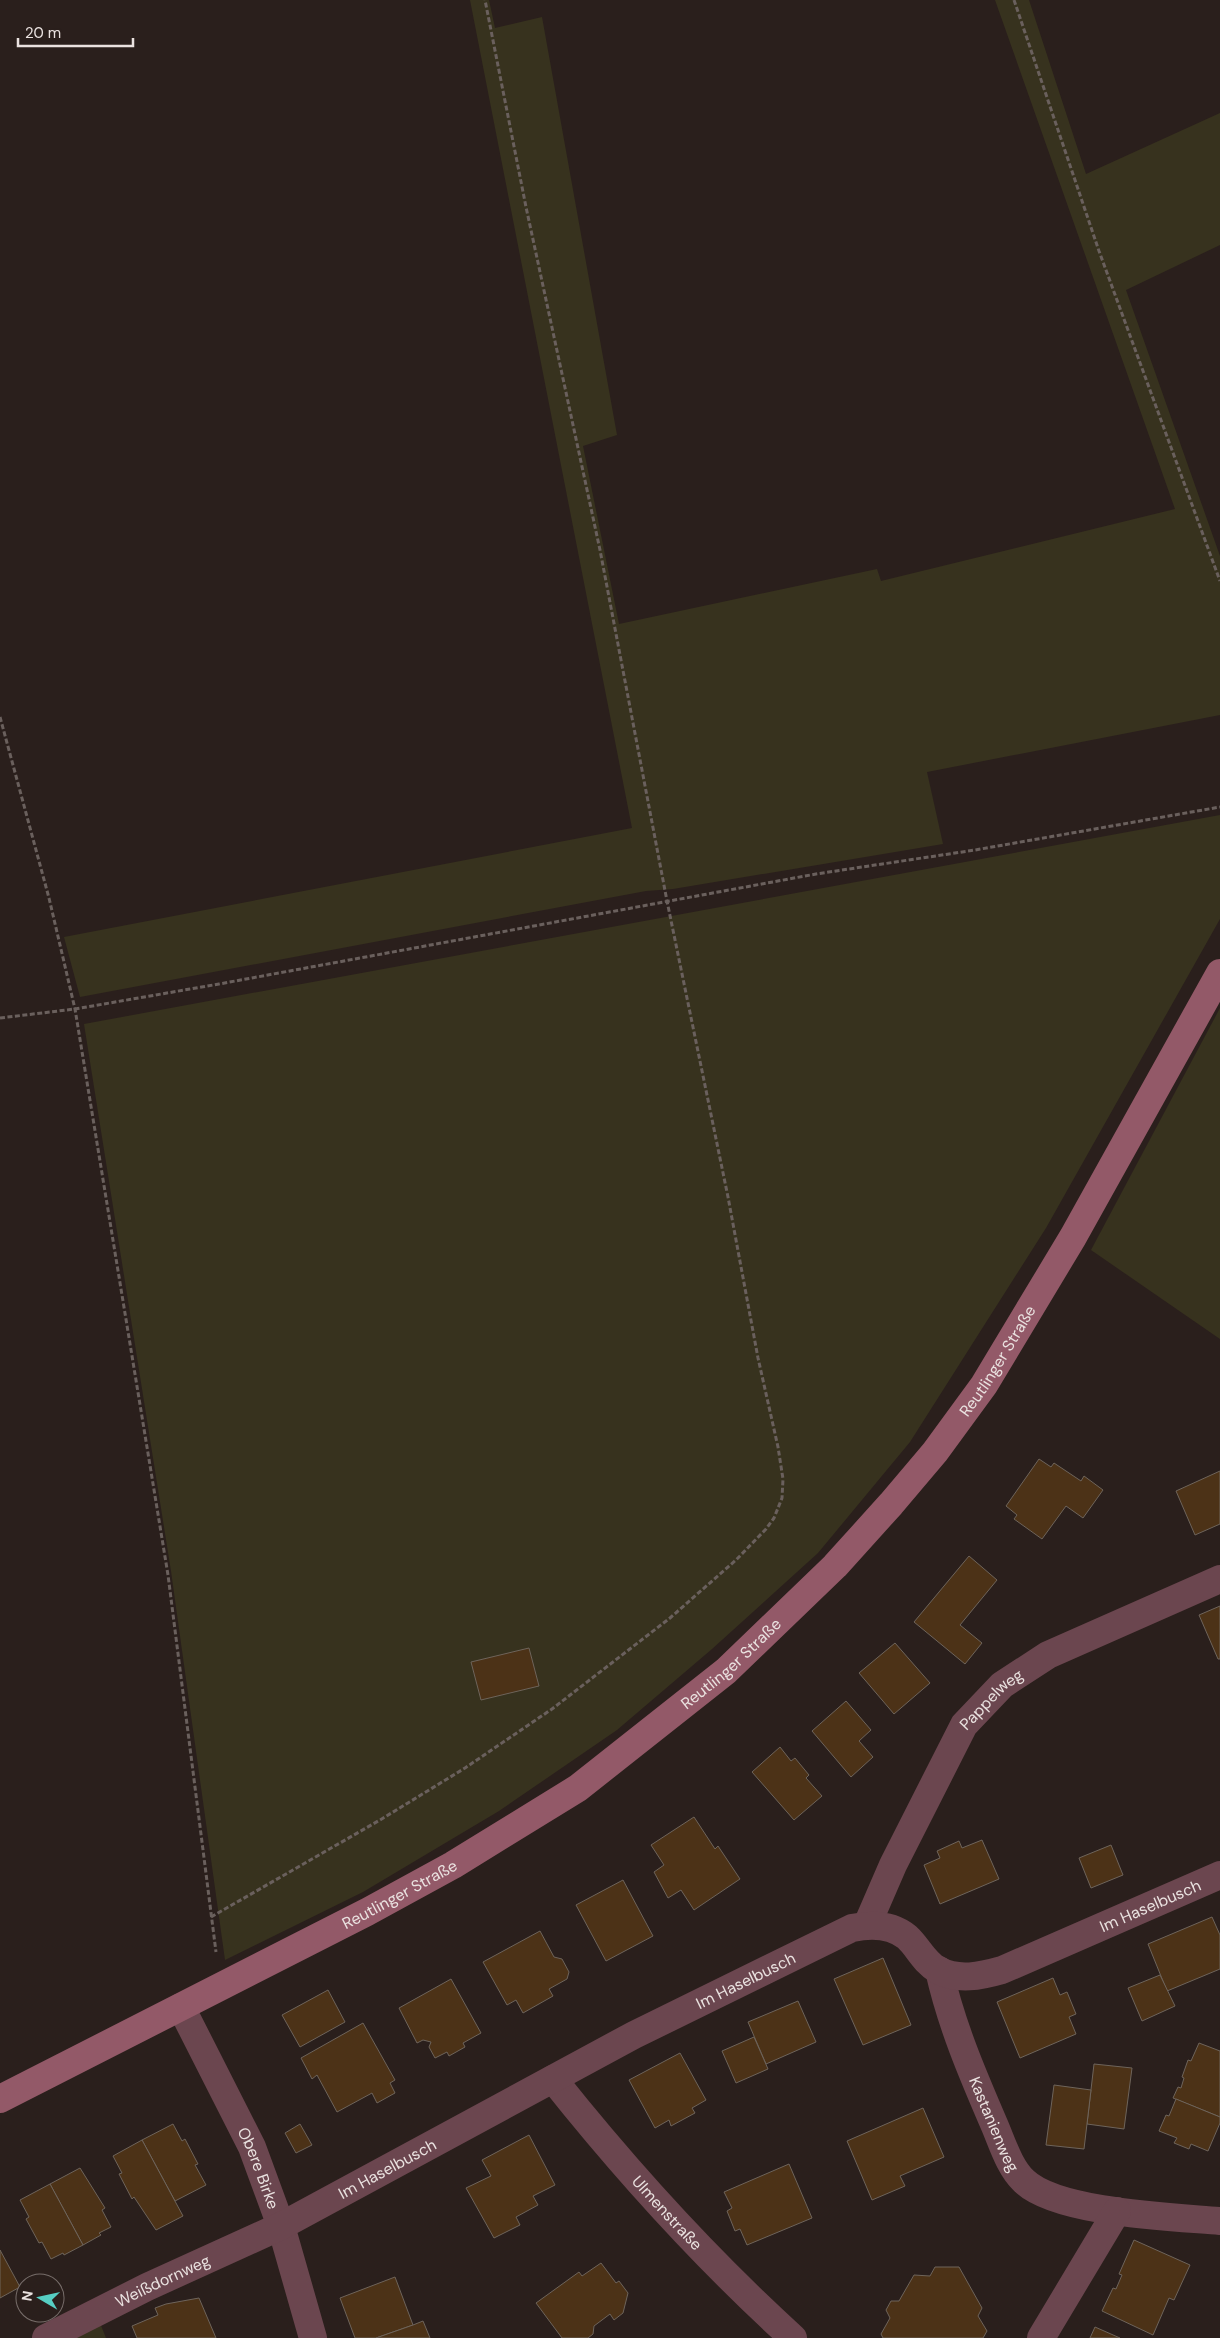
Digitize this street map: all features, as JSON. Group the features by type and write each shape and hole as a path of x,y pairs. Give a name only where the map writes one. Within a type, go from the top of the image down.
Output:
{"street":[{"name":"Reutlinger Straße","path":"0,2099 222,1987 453,1865 578,1788 726,1670 835,1566 934,1452 984,1385 1073,1238 1220,973"},
{"name":"Pappelweg","path":"868,1924 893,1865 964,1725 1002,1685 1048,1655 1220,1579"},
{"name":"Im Haselbusch","path":"281,2226 713,1995 852,1928 868,1924 890,1927 907,1937 921,1956 939,1970 959,1976 980,1976 1002,1970 1220,1875"},
{"name":"Kastanienweg","path":"939,1970 952,2022 964,2055 1010,2161 1024,2182 1047,2194 1078,2205 1117,2211 1220,2221"},
{"name":"Obere Birke","path":"181,2007 252,2147 281,2226 313,2338"},
{"name":"Ulmenstraße","path":"553,2079 624,2167 680,2228 793,2338"},
{"path":"1042,2338 1117,2211"},
{"name":"Weißdornweg","path":"46,2338 147,2287 281,2226"}],"path":[{"path":"211,1917 458,1773 552,1709 670,1618 736,1560 766,1529 779,1508 783,1479 778,1448 758,1358 728,1198 667,900 600,550 526,207 485,0"},
{"path":"1014,0 1099,251 1220,581"},
{"path":"0,717 49,898 75,1009 168,1575 211,1917 222,1987"},
{"path":"0,1018 75,1009 219,984 667,900 816,874 975,850 1220,806"}],"shaded area":[{"path":"470,0 489,0 495,28 542,17 617,435 583,446 619,624 877,569 881,581 1175,509 995,0 1029,0 1086,174 1220,113 1220,245 1126,290 1220,556 1220,715 927,772 943,844 673,889 646,891 80,997 64,937 632,828"},
{"path":"1220,815 1220,919 1046,1228 910,1442 818,1553 712,1649 617,1730 499,1811 363,1892 225,1960 171,1571 84,1024"},
{"path":"1220,1008 1220,1339 1091,1250"},
{"path":"100,2323 106,2338 73,2338"}],"building":[{"path":"1039,1459 1051,1467 1054,1463 1081,1481 1084,1476 1103,1490 1083,1518 1066,1506 1042,1539 1014,1519 1017,1515 1006,1506"},
{"path":"1220,1471 1220,1524 1195,1535 1176,1491"},
{"path":"969,1556 997,1580 960,1625 982,1643 965,1664 914,1622"},
{"path":"1220,1606 1220,1659 1218,1659 1199,1615"},
{"path":"895,1643 930,1683 894,1714 859,1673"},
{"path":"529,1648 539,1686 481,1700 471,1662"},
{"path":"846,1701 871,1730 859,1741 873,1757 851,1777 812,1731"},
{"path":"780,1747 791,1761 795,1758 809,1775 806,1778 822,1796 794,1820 752,1772"},
{"path":"694,1817 715,1849 718,1846 740,1879 694,1910 681,1890 668,1898 654,1872 664,1865 651,1845"},
{"path":"982,1840 999,1879 940,1904 924,1865 940,1858 937,1851 959,1841 962,1848"},
{"path":"1111,1845 1123,1875 1091,1888 1079,1858"},
{"path":"623,1880 653,1936 606,1961 576,1905"},
{"path":"1212,1917 1220,1935 1220,1969 1167,1991 1148,1944"},
{"path":"540,1931 554,1957 562,1959 569,1972 567,1979 549,1989 553,1996 523,2013 516,2000 507,2005 483,1962"},
{"path":"883,1958 911,2025 863,2045 834,1979"},
{"path":"1160,1975 1175,2006 1142,2021 1128,1988"},
{"path":"1053,1978 1060,1995 1067,1992 1076,2014 1069,2017 1076,2034 1020,2058 997,2002"},
{"path":"451,1979 481,2033 463,2043 465,2047 449,2056 447,2052 435,2058 429,2047 431,2042 423,2040 417,2043 399,2008"},
{"path":"328,1990 345,2022 300,2047 282,2015"},
{"path":"798,2001 816,2042 766,2064 748,2022"},
{"path":"363,2023 395,2080 390,2083 395,2093 377,2103 372,2093 337,2112 317,2075 312,2079 301,2058"},
{"path":"754,2037 768,2069 736,2083 722,2051"},
{"path":"1199,2043 1220,2051 1220,2117 1173,2098 1178,2087 1181,2088 1184,2078 1182,2077 1188,2060 1191,2061"},
{"path":"680,2053 706,2100 692,2108 695,2113 671,2126 669,2120 655,2128 629,2080"},
{"path":"1094,2064 1132,2068 1124,2129 1087,2124"},
{"path":"1054,2085 1091,2090 1084,2149 1046,2145"},
{"path":"1176,2099 1220,2117 1220,2123 1208,2151 1191,2144 1189,2149 1174,2143 1177,2138 1159,2131 1166,2115 1169,2116"},
{"path":"923,2108 944,2157 900,2176 905,2186 872,2200 847,2141"},
{"path":"173,2124 182,2141 185,2139 198,2164 195,2165 206,2185 175,2201 142,2140"},
{"path":"300,2124 312,2145 296,2153 285,2133"},
{"path":"529,2135 555,2185 533,2196 538,2205 516,2217 520,2225 494,2238 466,2188 491,2176 482,2160"},
{"path":"142,2140 183,2216 156,2230 134,2197 132,2199 119,2174 122,2173 113,2156"},
{"path":"789,2164 812,2218 747,2245 740,2229 735,2231 727,2211 732,2208 724,2192"},
{"path":"80,2168 105,2208 102,2210 111,2227 83,2245 50,2184"},
{"path":"50,2184 83,2245 64,2255 63,2253 51,2259 42,2242 39,2243 26,2219 29,2217 20,2200"},
{"path":"1134,2240 1190,2265 1174,2300 1169,2298 1153,2335 1102,2311 1113,2288 1116,2289 1122,2275 1119,2274"},
{"path":"0,2250 15,2278 15,2290 0,2298"},
{"path":"601,2263 616,2283 619,2281 628,2293 623,2313 614,2320 610,2314 594,2326 593,2334 588,2338 562,2338 536,2303 579,2272 582,2276"},
{"path":"935,2267 959,2267 982,2308 978,2316 987,2331 983,2338 883,2338 881,2334 890,2318 886,2310 891,2301 899,2301 914,2275 930,2276"},
{"path":"395,2277 413,2325 376,2338 355,2338 340,2298"},
{"path":"199,2298 216,2338 137,2338 132,2326 158,2315 155,2308"},
{"path":"423,2321 430,2338 376,2338 413,2325"},
{"path":"1095,2327 1120,2338 1090,2338"}]}
